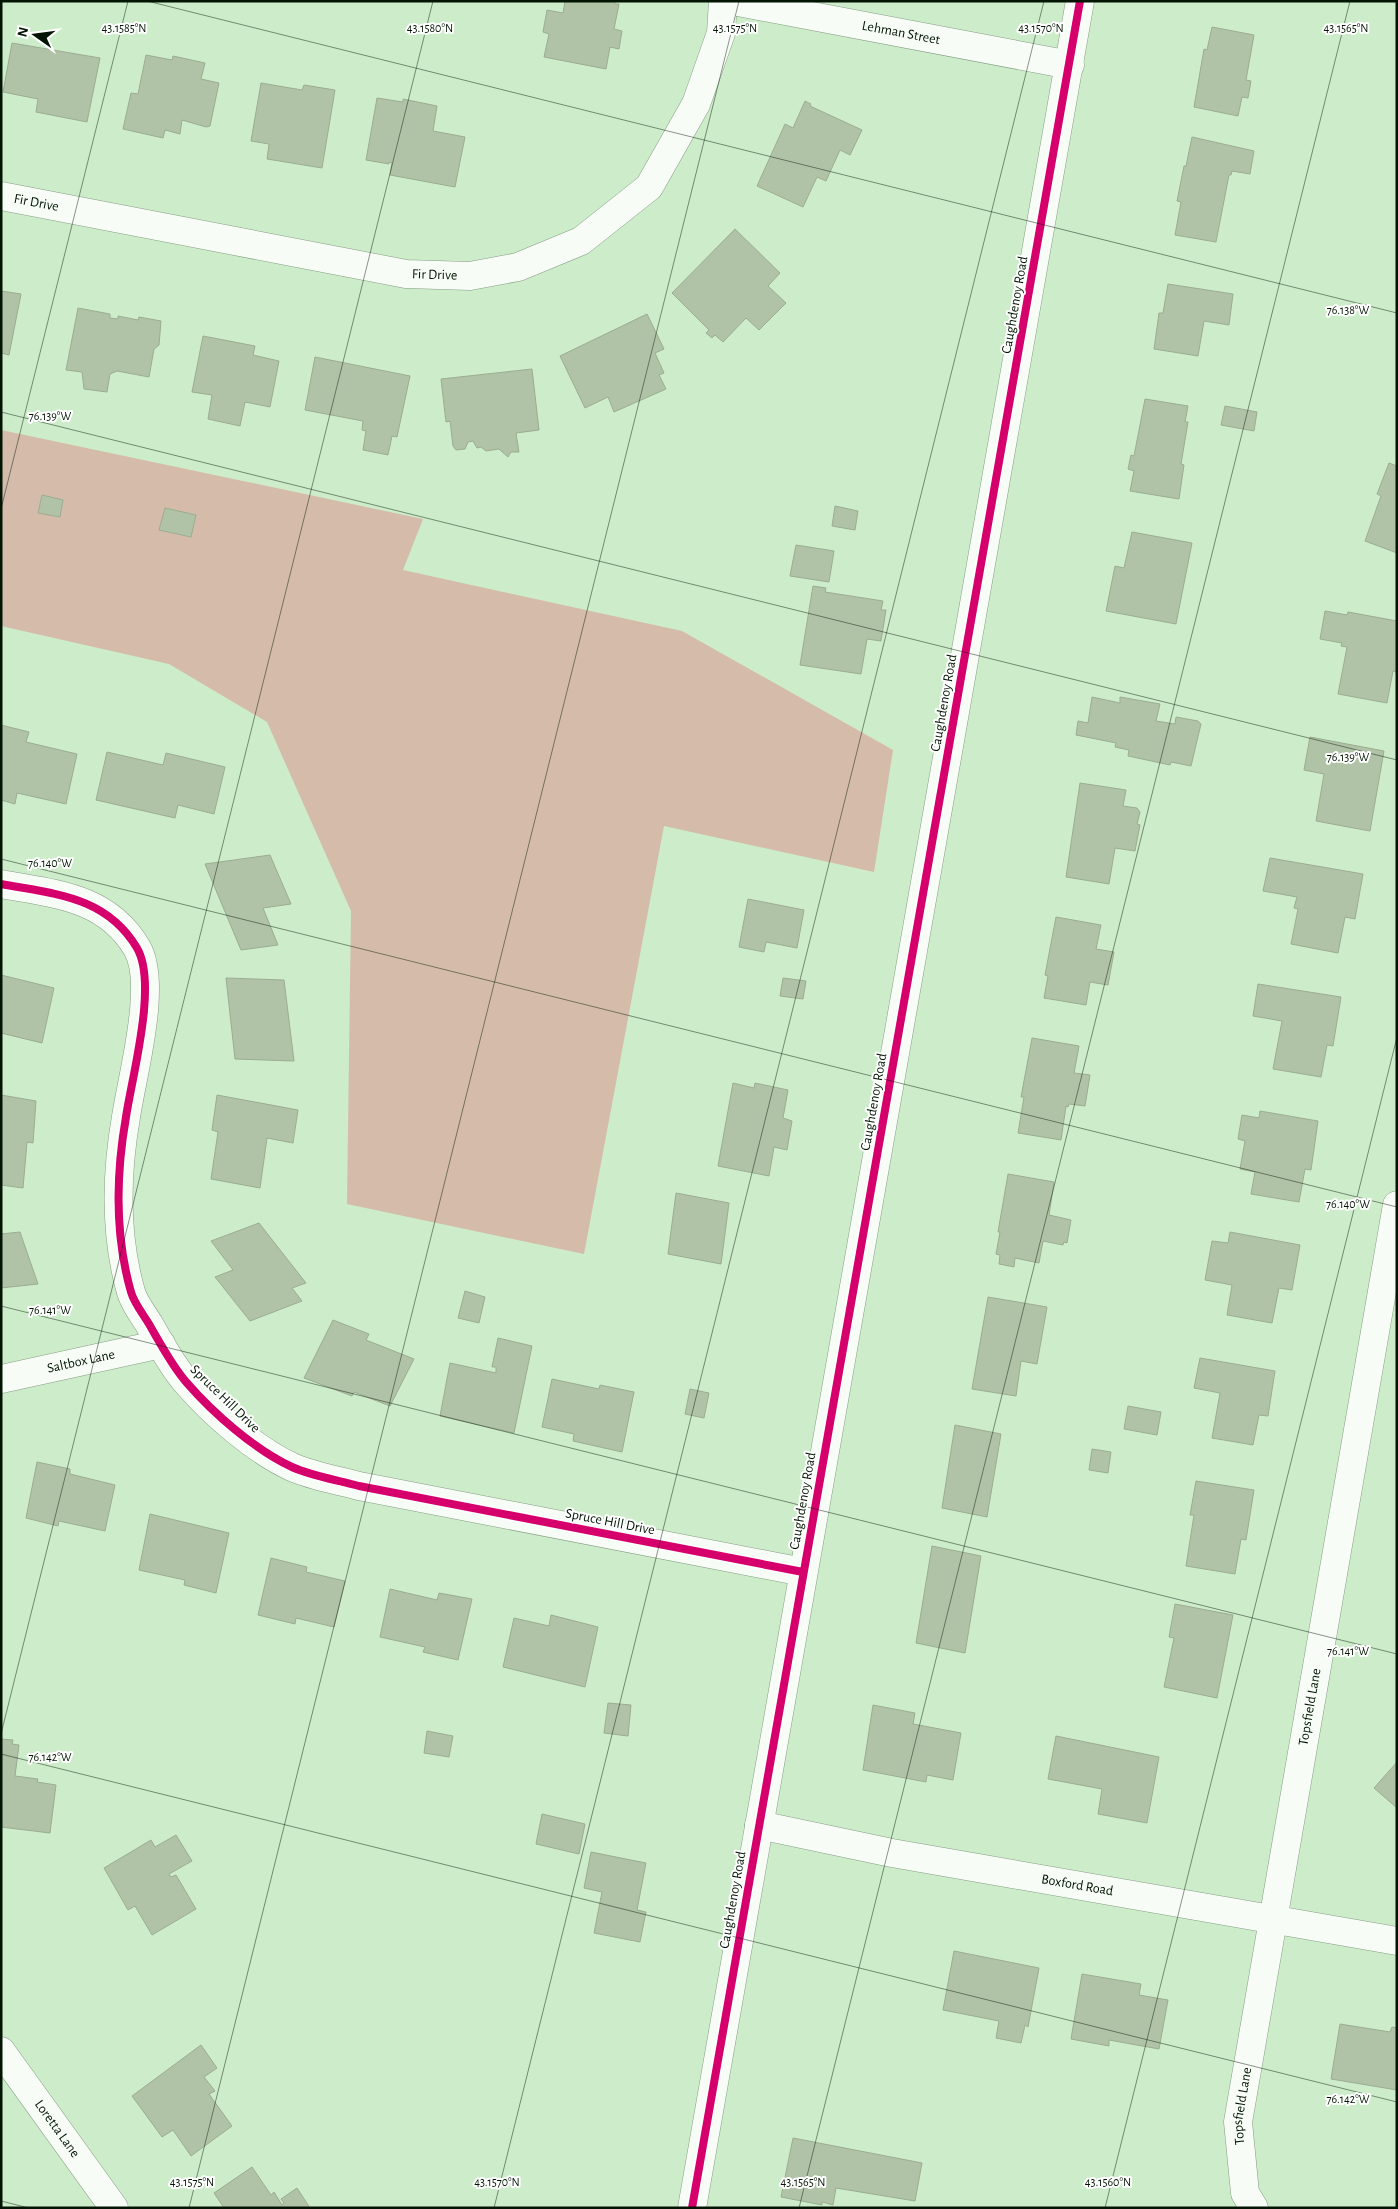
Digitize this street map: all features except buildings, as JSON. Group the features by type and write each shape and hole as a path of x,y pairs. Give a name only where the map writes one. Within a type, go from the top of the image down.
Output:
{"street":[{"name":"Fir Drive","path":"1,196 406,274 470,276 518,267 581,241 649,187 696,104 721,32 722,1"},
{"name":"Lehman Street","path":"733,1 1070,65"},
{"name":"Caughdenoy Road","path":"692,2208 1080,1"},
{"name":"Spruce Hill Drive","path":"1,884 79,899 114,921 137,948 143,966 145,994 136,1060 125,1119 119,1186 121,1246 132,1295 186,1382 259,1449 293,1467 359,1486 803,1572"},
{"name":"Topsfield Lane","path":"1254,2208 1245,2193 1238,2122 1397,1205"},
{"name":"Saltbox Lane","path":"1,1379 161,1344"},
{"name":"Boxford Road","path":"759,1825 892,1853 1272,1920 1397,1940"},
{"name":"Loretta Lane","path":"1,2051 114,2208"}],"shaded area":[{"path":"1,430 423,519 403,570 682,631 893,750 874,872 664,826 584,1254 347,1204 351,911 267,722 169,664 1,626"}],"cycle path":[{"path":"692,2208 1080,1"},
{"path":"1,884 77,900 110,917 137,948 143,964 145,984 144,1006 142,1031 123,1139 119,1183 120,1227 126,1271 134,1300 176,1369 197,1395 235,1430 278,1460 292,1467 325,1478 803,1572"}]}
